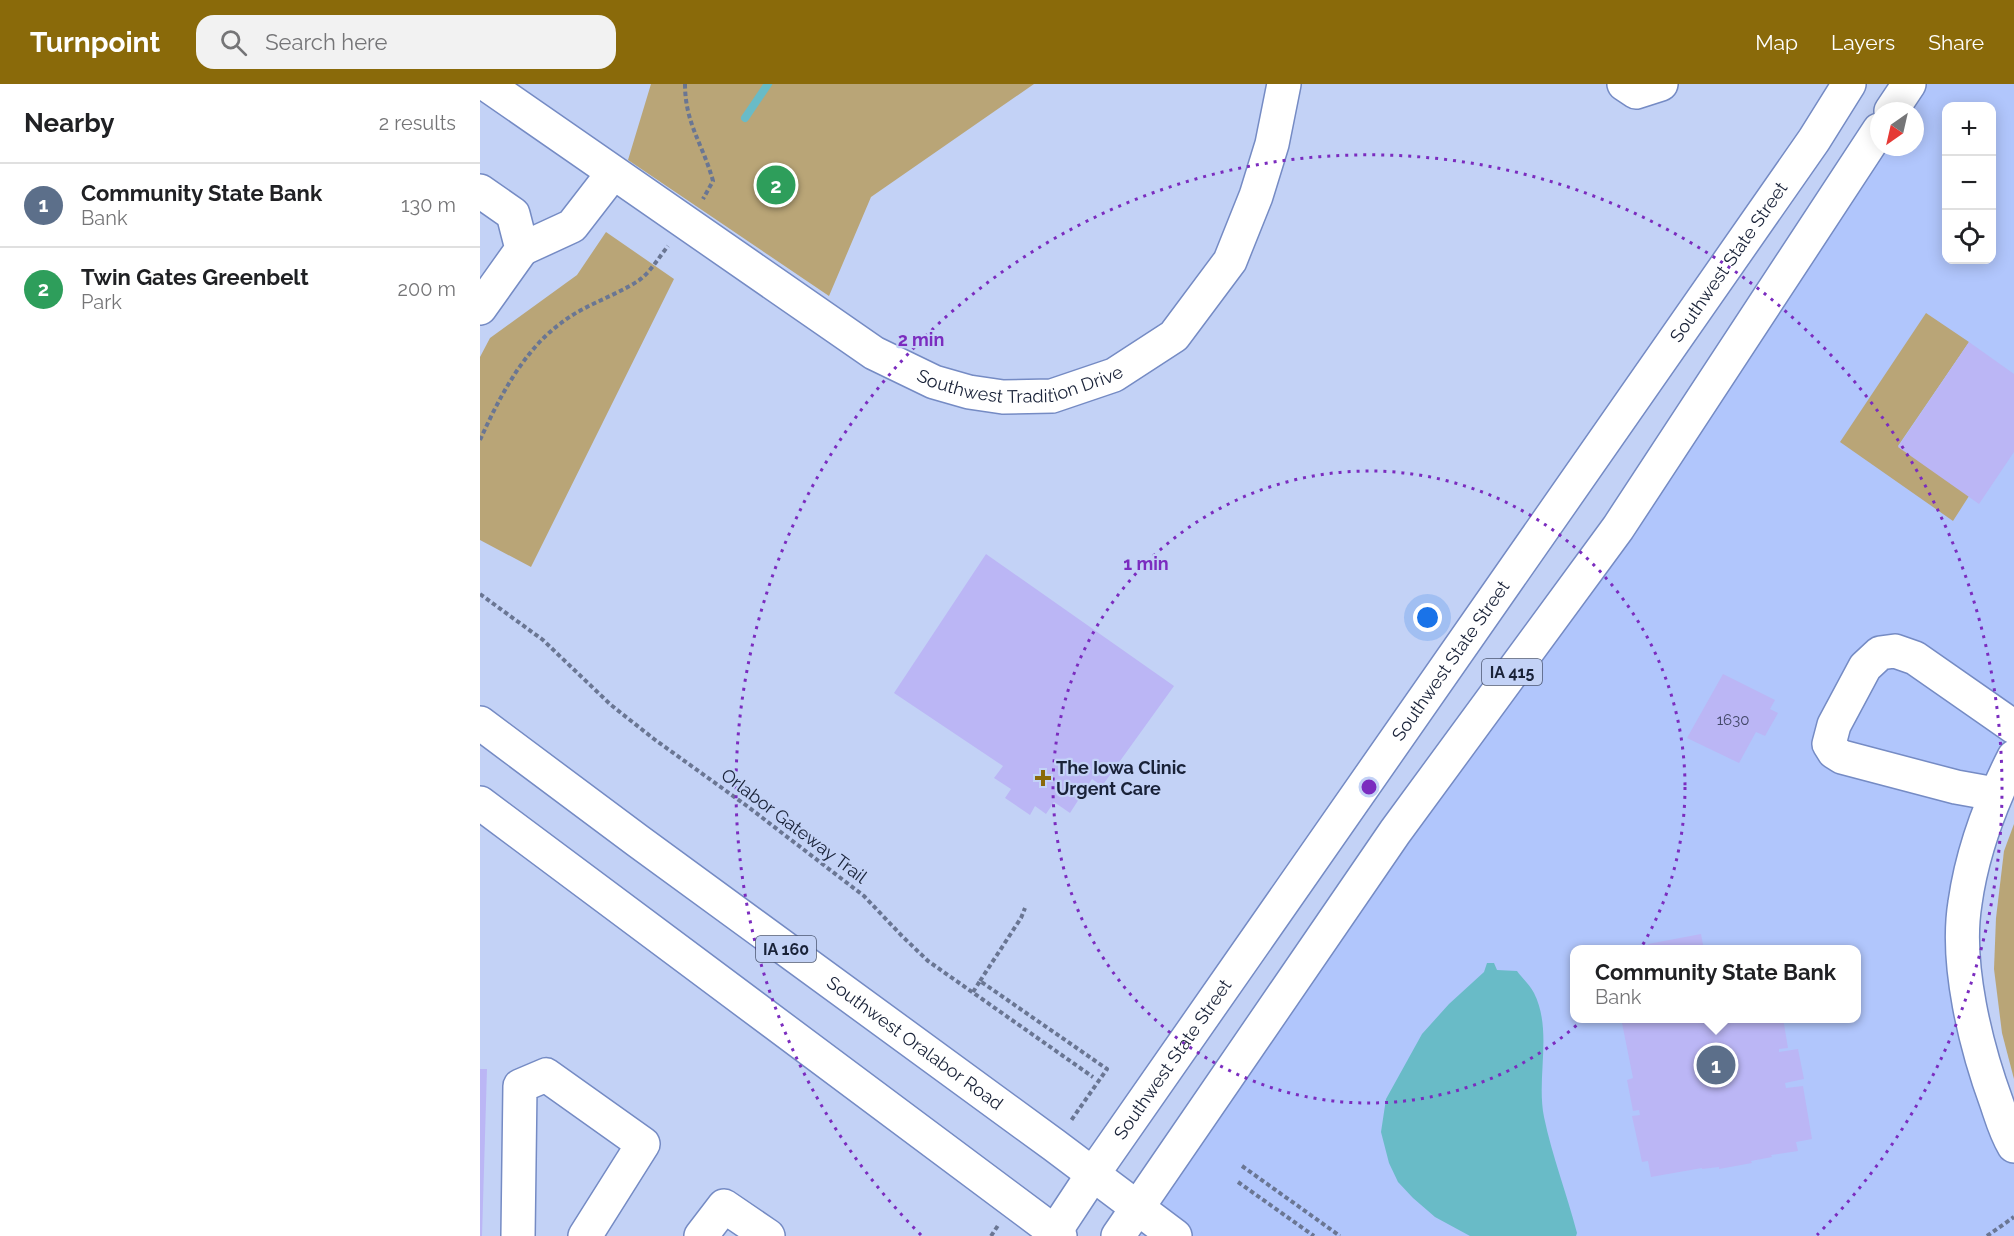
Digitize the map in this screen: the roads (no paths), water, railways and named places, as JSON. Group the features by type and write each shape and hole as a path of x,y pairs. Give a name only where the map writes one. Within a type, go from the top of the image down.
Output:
{"main road":[{"name":"Southwest Tradition Drive","path":"486,84 874,353 934,382 969,392 1003,397 1052,396 1114,375 1174,336 1230,261 1263,175 1284,84"},
{"path":"1624,84 1636,92 1661,84"},
{"name":"Southwest State Street","path":"1056,1235 1093,1174 1801,159 1849,84"},
{"path":"1897,102 1909,84"},
{"name":"IA 415","path":"1137,1208 1395,832 1618,528 1870,144"},
{"path":"480,308 522,249 572,226 614,173"},
{"path":"480,191 513,214 522,249"},
{"path":"1995,794 1956,787 1842,757 1834,752 1829,744 1834,726 1865,667 1880,653 1895,651 1915,658 2014,727"},
{"name":"Southwest Oralabor Road","path":"480,723 1175,1236"},
{"path":"2014,757 1995,794 1978,848 1964,904 1963,957 1974,1034 1985,1072 2008,1136 2014,1146"},
{"path":"480,803 1056,1235"},
{"path":"518,1236 520,1086 546,1075 643,1144 585,1236"},
{"path":"701,1236 724,1206 768,1236"},
{"path":"1118,1236 1137,1208"}],"waterway":[{"path":"745,118 768,84"}],"place":[{"name":"Twin Gates Greenbelt","path":"776,185"},
{"name":"The Iowa Clinic Urgent Care","path":"1043,778"},
{"name":"Community State Bank","path":"1716,1065"}]}
